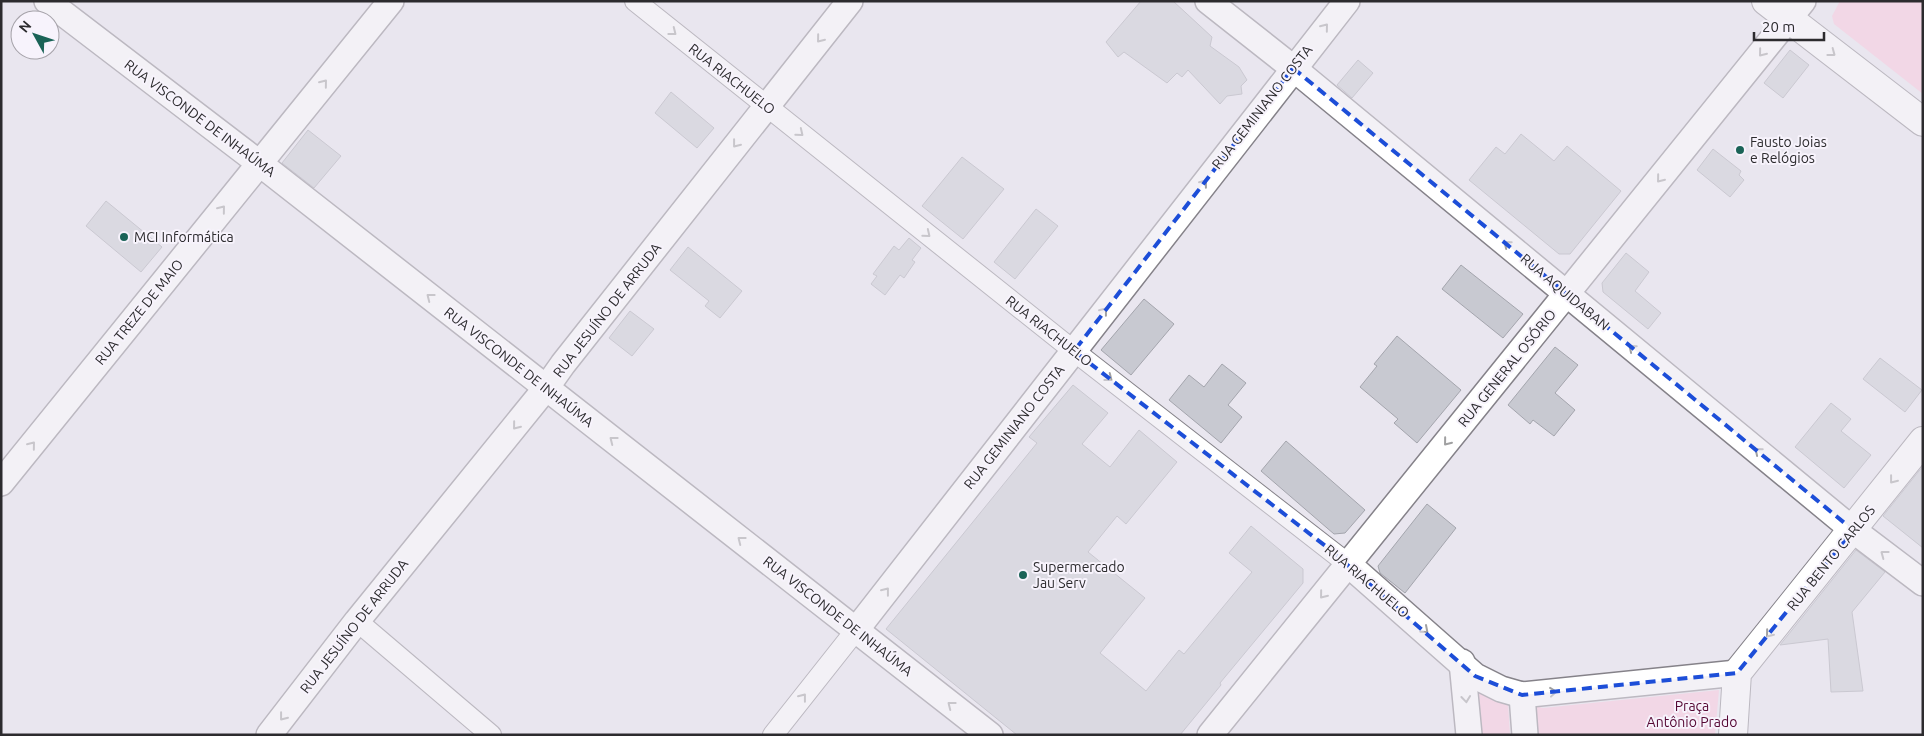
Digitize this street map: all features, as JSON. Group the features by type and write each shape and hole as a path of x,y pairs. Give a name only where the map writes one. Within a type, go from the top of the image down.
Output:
{"main road":[{"path":"1766,1 1796,10 1923,122"},
{"name":"RUA BENTO CARLOS","path":"1737,673 1923,441"},
{"path":"1733,735 1737,673"}],"street":[{"name":"RUA VISCONDE DE INHAÚMA","path":"47,1 259,162 990,735"},
{"name":"RUA TREZE DE MAIO","path":"1,483 391,1"},
{"name":"RUA RIACHUELO","path":"635,1 1074,351 1348,564 1462,662"},
{"name":"RUA JESUÍNO DE ARRUDA","path":"269,735 357,621 546,388 850,1"},
{"name":"RUA AQUIDABAN","path":"1208,1 1293,68 1853,530 1923,583"},
{"name":"RUA GEMINIANO COSTA","path":"773,735 1346,1"},
{"name":"RUA GENERAL OSÓRIO","path":"1210,735 1796,10"},
{"path":"357,621 491,735"},
{"path":"1462,662 1474,676 1501,689 1522,695 1737,673"},
{"path":"1462,662 1469,735"},
{"path":"1522,695 1525,735"}],"highlighted area":[{"path":"1293,68 1853,530 1737,673 1522,695 1475,676 1328,548 1074,351"}],"green space":[{"path":"1840,1 1923,1 1923,94 1834,24 1832,16"},
{"path":"1470,681 1508,703 1510,735 1476,735"},
{"name":"Praça Antônio Prado","path":"1719,690 1715,735 1538,735 1536,706 1543,708"}],"building":[{"path":"1141,1 1173,1 1212,37 1210,46 1239,67 1247,80 1241,86 1242,94 1227,96 1220,104 1188,70 1182,77 1177,73 1167,83 1124,52 1118,57 1106,42"},
{"path":"1790,50 1809,65 1783,98 1764,83"},
{"path":"1358,60 1373,73 1352,98 1337,85"},
{"path":"671,92 714,128 697,148 655,113"},
{"path":"308,130 341,156 314,188 282,163"},
{"path":"1521,134 1554,161 1567,146 1621,191 1570,254 1559,254 1469,180 1496,147 1505,154"},
{"path":"1713,149 1741,171 1739,175 1744,180 1730,197 1697,170"},
{"path":"962,157 1004,189 963,239 922,206"},
{"name":"MCI Informática","path":"106,201 162,247 141,272 86,226"},
{"path":"1036,209 1058,226 1015,279 994,262"},
{"path":"909,238 921,248 912,260 915,262 904,278 900,275 885,295 871,284 877,276 873,274 894,246 899,250"},
{"path":"688,247 742,291 720,318 705,306 709,301 670,270"},
{"path":"1626,253 1649,272 1635,291 1661,313 1648,329 1603,292 1602,283"},
{"path":"1461,265 1523,314 1503,338 1442,289"},
{"path":"1144,299 1174,324 1131,375 1101,350"},
{"path":"630,311 654,329 632,356 609,338"},
{"path":"1397,336 1461,390 1417,443 1394,423 1398,419 1360,387 1377,366 1374,364"},
{"path":"1555,347 1578,365 1555,393 1575,410 1554,436 1533,420 1530,424 1508,405"},
{"path":"1880,358 1922,390 1905,412 1863,379"},
{"path":"1222,364 1246,383 1228,405 1242,417 1221,443 1169,400 1189,375 1204,387"},
{"name":"Supermercado Jau Serv","path":"1073,385 1108,413 1082,444 1110,467 1139,430 1177,462 1126,524 1117,516 1088,552 1145,598 1100,653 1146,691 1179,650 1184,654 1252,572 1229,553 1251,526 1303,569 1303,583 1220,683 1221,685 1180,735 1017,735 886,629 1037,443 1029,437"},
{"path":"1831,403 1851,419 1841,431 1871,455 1844,488 1795,447"},
{"path":"1286,441 1365,510 1345,533 1334,534 1261,471"},
{"path":"1923,466 1923,548 1883,516"},
{"path":"1427,504 1456,528 1405,593 1380,573 1378,566"},
{"path":"1856,550 1885,572 1852,612 1863,691 1831,692 1828,639 1780,645"}],"place":[{"name":"Fausto Joias e Relógios","path":"1740,150"},
{"name":"MCI Informática","path":"124,237"},
{"name":"Supermercado Jau Serv","path":"1023,575"}]}
